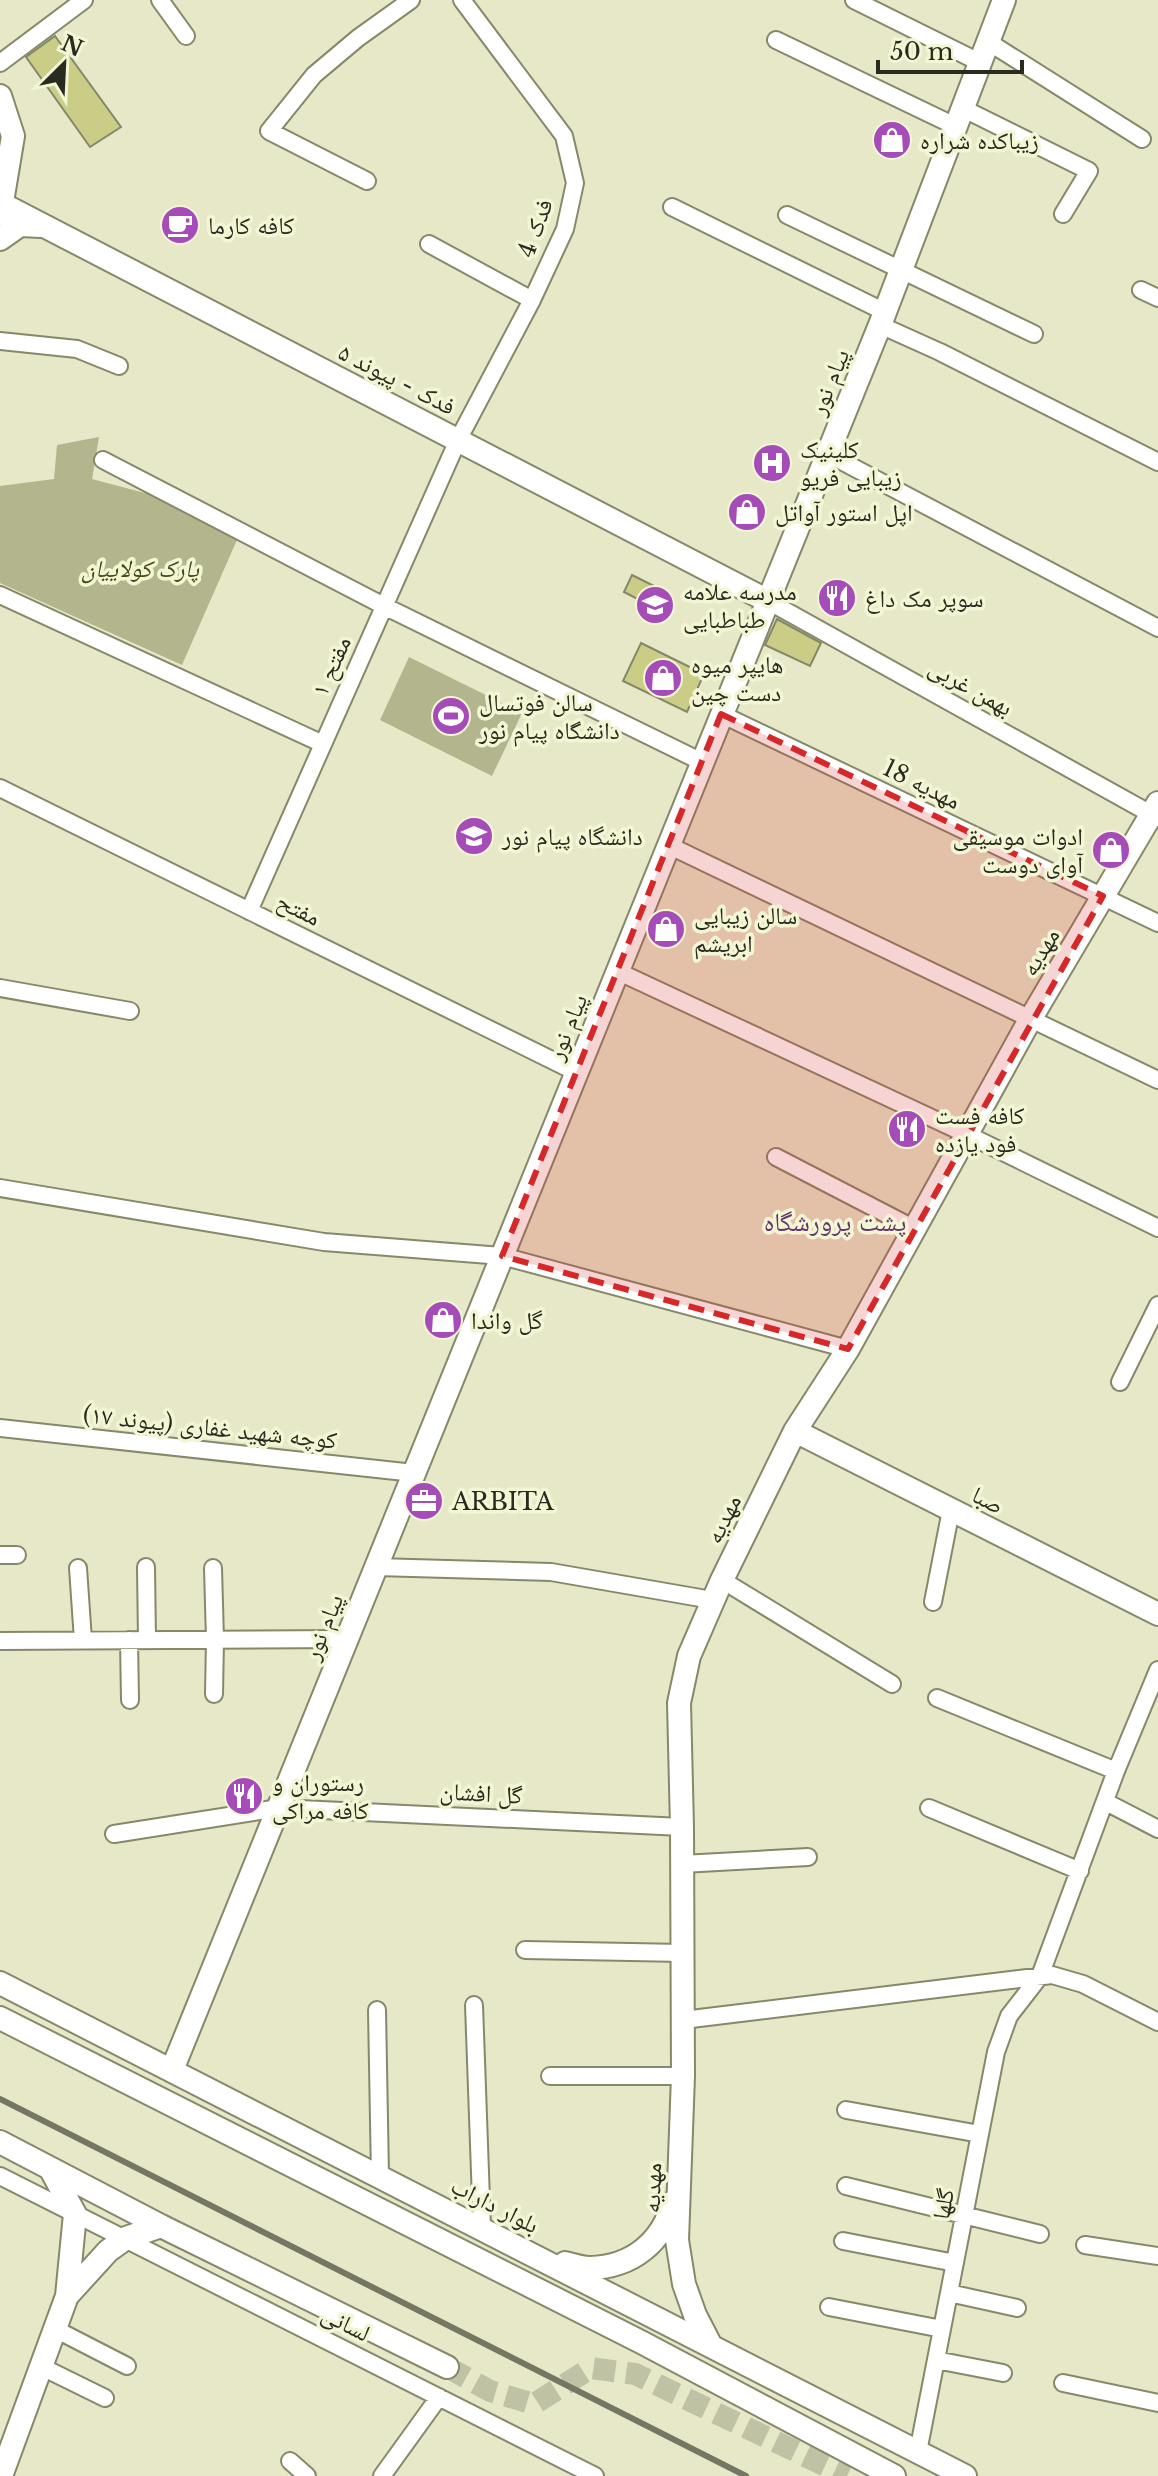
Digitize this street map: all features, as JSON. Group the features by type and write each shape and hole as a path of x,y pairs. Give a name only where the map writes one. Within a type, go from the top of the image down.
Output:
{"main road":[{"name":"پیام نور","path":"172,2070 828,454 1004,0"},
{"path":"0,96 13,136 0,207"},
{"name":"فدک - پیوند ۵","path":"0,207 46,227 768,601"},
{"path":"0,239 20,225 46,227"},
{"name":"مهدیه","path":"711,2346 684,2284 677,2240 683,2076 679,1703 689,1656 717,1590 795,1431 848,1349 1031,1018 1156,812"},
{"name":"صبا","path":"795,1431 1158,1614"},
{"name":"بلوار داراب","path":"0,1983 965,2476"},
{"path":"0,2018 641,2342 894,2476"},
{"path":"0,2142 161,2226 447,2367"},
{"path":"1,2476 5,2451 42,2367 67,2296 75,2214 51,2170"},
{"path":"532,2254 589,2268 627,2260 655,2241 670,2215 677,2185"},
{"path":"67,2296 96,2262 126,2238 161,2226"}],"street":[{"path":"0,63 84,0"},
{"path":"160,0 186,36"},
{"path":"367,181 269,131 314,75 411,0"},
{"name":"فدک 4","path":"458,440 532,300 565,229 575,183 564,136 462,0"},
{"path":"854,0 983,52 1142,139"},
{"path":"776,40 1089,171 1063,214"},
{"path":"672,207 940,352 1158,462"},
{"path":"787,215 1034,334"},
{"path":"429,244 532,300"},
{"path":"1141,290 1158,298"},
{"path":"0,341 77,349 119,366"},
{"name":"مفتح ۱","path":"249,911 458,440"},
{"path":"828,454 1158,628"},
{"path":"103,460 384,606 702,762"},
{"path":"0,595 323,744"},
{"name":"بهمن غربی","path":"768,601 1156,812"},
{"name":"مهدیه 18","path":"721,714 1158,923"},
{"name":"مفتح","path":"0,788 576,1072"},
{"path":"668,845 1158,1080"},
{"path":"617,971 966,1134 1158,1228"},
{"path":"0,988 130,1011"},
{"path":"776,1157 913,1228"},
{"path":"0,1188 324,1242 502,1256 848,1349"},
{"path":"1120,1382 1158,1305"},
{"name":"کوچه شهید غفاری (پیوند ۱۷)","path":"0,1428 414,1473"},
{"path":"933,1602 951,1510"},
{"path":"146,1567 147,1640"},
{"path":"376,1567 551,1572 717,1590 892,1684"},
{"path":"78,1568 83,1640"},
{"path":"213,1568 214,1694"},
{"path":"0,1641 346,1639"},
{"path":"129,1640 130,1700"},
{"name":"گلها","path":"918,2452 996,2052 1009,2016 1040,1976 1116,1771 1158,1670"},
{"path":"937,1698 1116,1771"},
{"path":"1106,1802 1158,1829"},
{"name":"گل افشان","path":"114,1834 279,1808 682,1827"},
{"path":"929,1808 1080,1871"},
{"path":"682,1864 808,1857"},
{"path":"525,1950 683,1953"},
{"path":"683,2020 1052,1975 1083,1984 1158,2022"},
{"path":"474,2005 482,2228"},
{"path":"377,2010 380,2176"},
{"path":"550,2076 683,2076"},
{"path":"846,2110 980,2134"},
{"name":"لسانی","path":"0,2176 439,2397 577,2472 595,2476"},
{"path":"846,2186 1040,2234"},
{"path":"843,2241 955,2263"},
{"path":"1085,2245 1158,2256"},
{"path":"949,2293 1017,2308"},
{"path":"829,2307 942,2329"},
{"path":"55,2329 127,2366"},
{"path":"936,2360 1003,2373"},
{"path":"42,2367 105,2398"},
{"path":"1063,2383 1158,2403"},
{"path":"382,2476 439,2397"},
{"path":"290,2461 307,2476"}],"highlighted area":[{"path":"721,714 1103,896 848,1349 502,1256"}],"green space":[{"name":"پارک کولاییان","path":"99,437 92,479 156,496 240,533 182,665 0,583 0,486 54,479 57,445"},
{"name":"سالن فوتسال دانشگاه پیام نور","path":"409,657 522,713 492,776 380,720"}],"building":[{"path":"55,36 121,127 90,147 26,57"},
{"path":"632,575 656,587 647,604 624,592"},
{"path":"777,619 821,643 810,666 765,645"},
{"name":"هایپر میوه دست چین","path":"641,643 704,674 687,712 623,681"}],"tunnel":[{"path":"447,2367 490,2391 534,2404 591,2368 635,2374 847,2476"}],"railway":[{"path":"0,2099 746,2476"}],"place":[{"name":"زیباکده شراره","path":"892,140"},
{"name":"کافه کارما","path":"180,225"},
{"name":"کلینیک زیبایی فریو","path":"772,463"},
{"name":"اپل استور آواتل","path":"747,512"},
{"name":"سوپر مک داغ","path":"837,598"},
{"name":"مدرسه علامه طباطبایی","path":"655,605"},
{"name":"هایپر میوه دست چین","path":"663,678"},
{"name":"سالن فوتسال دانشگاه پیام نور","path":"451,716"},
{"name":"دانشگاه پیام نور","path":"474,836"},
{"name":"ادوات موسیقی آوای دوست","path":"1111,850"},
{"name":"سالن زیبایی ابریشم","path":"666,929"},
{"name":"کافه فست فود یازده","path":"907,1129"},
{"name":"گل واندا","path":"443,1320"},
{"name":"ARBITA","path":"424,1501"},
{"name":"رستوران و کافه مراکی","path":"244,1796"}],"district":[{"name":"پشت پرورشگاه","path":"835,1222"}]}
